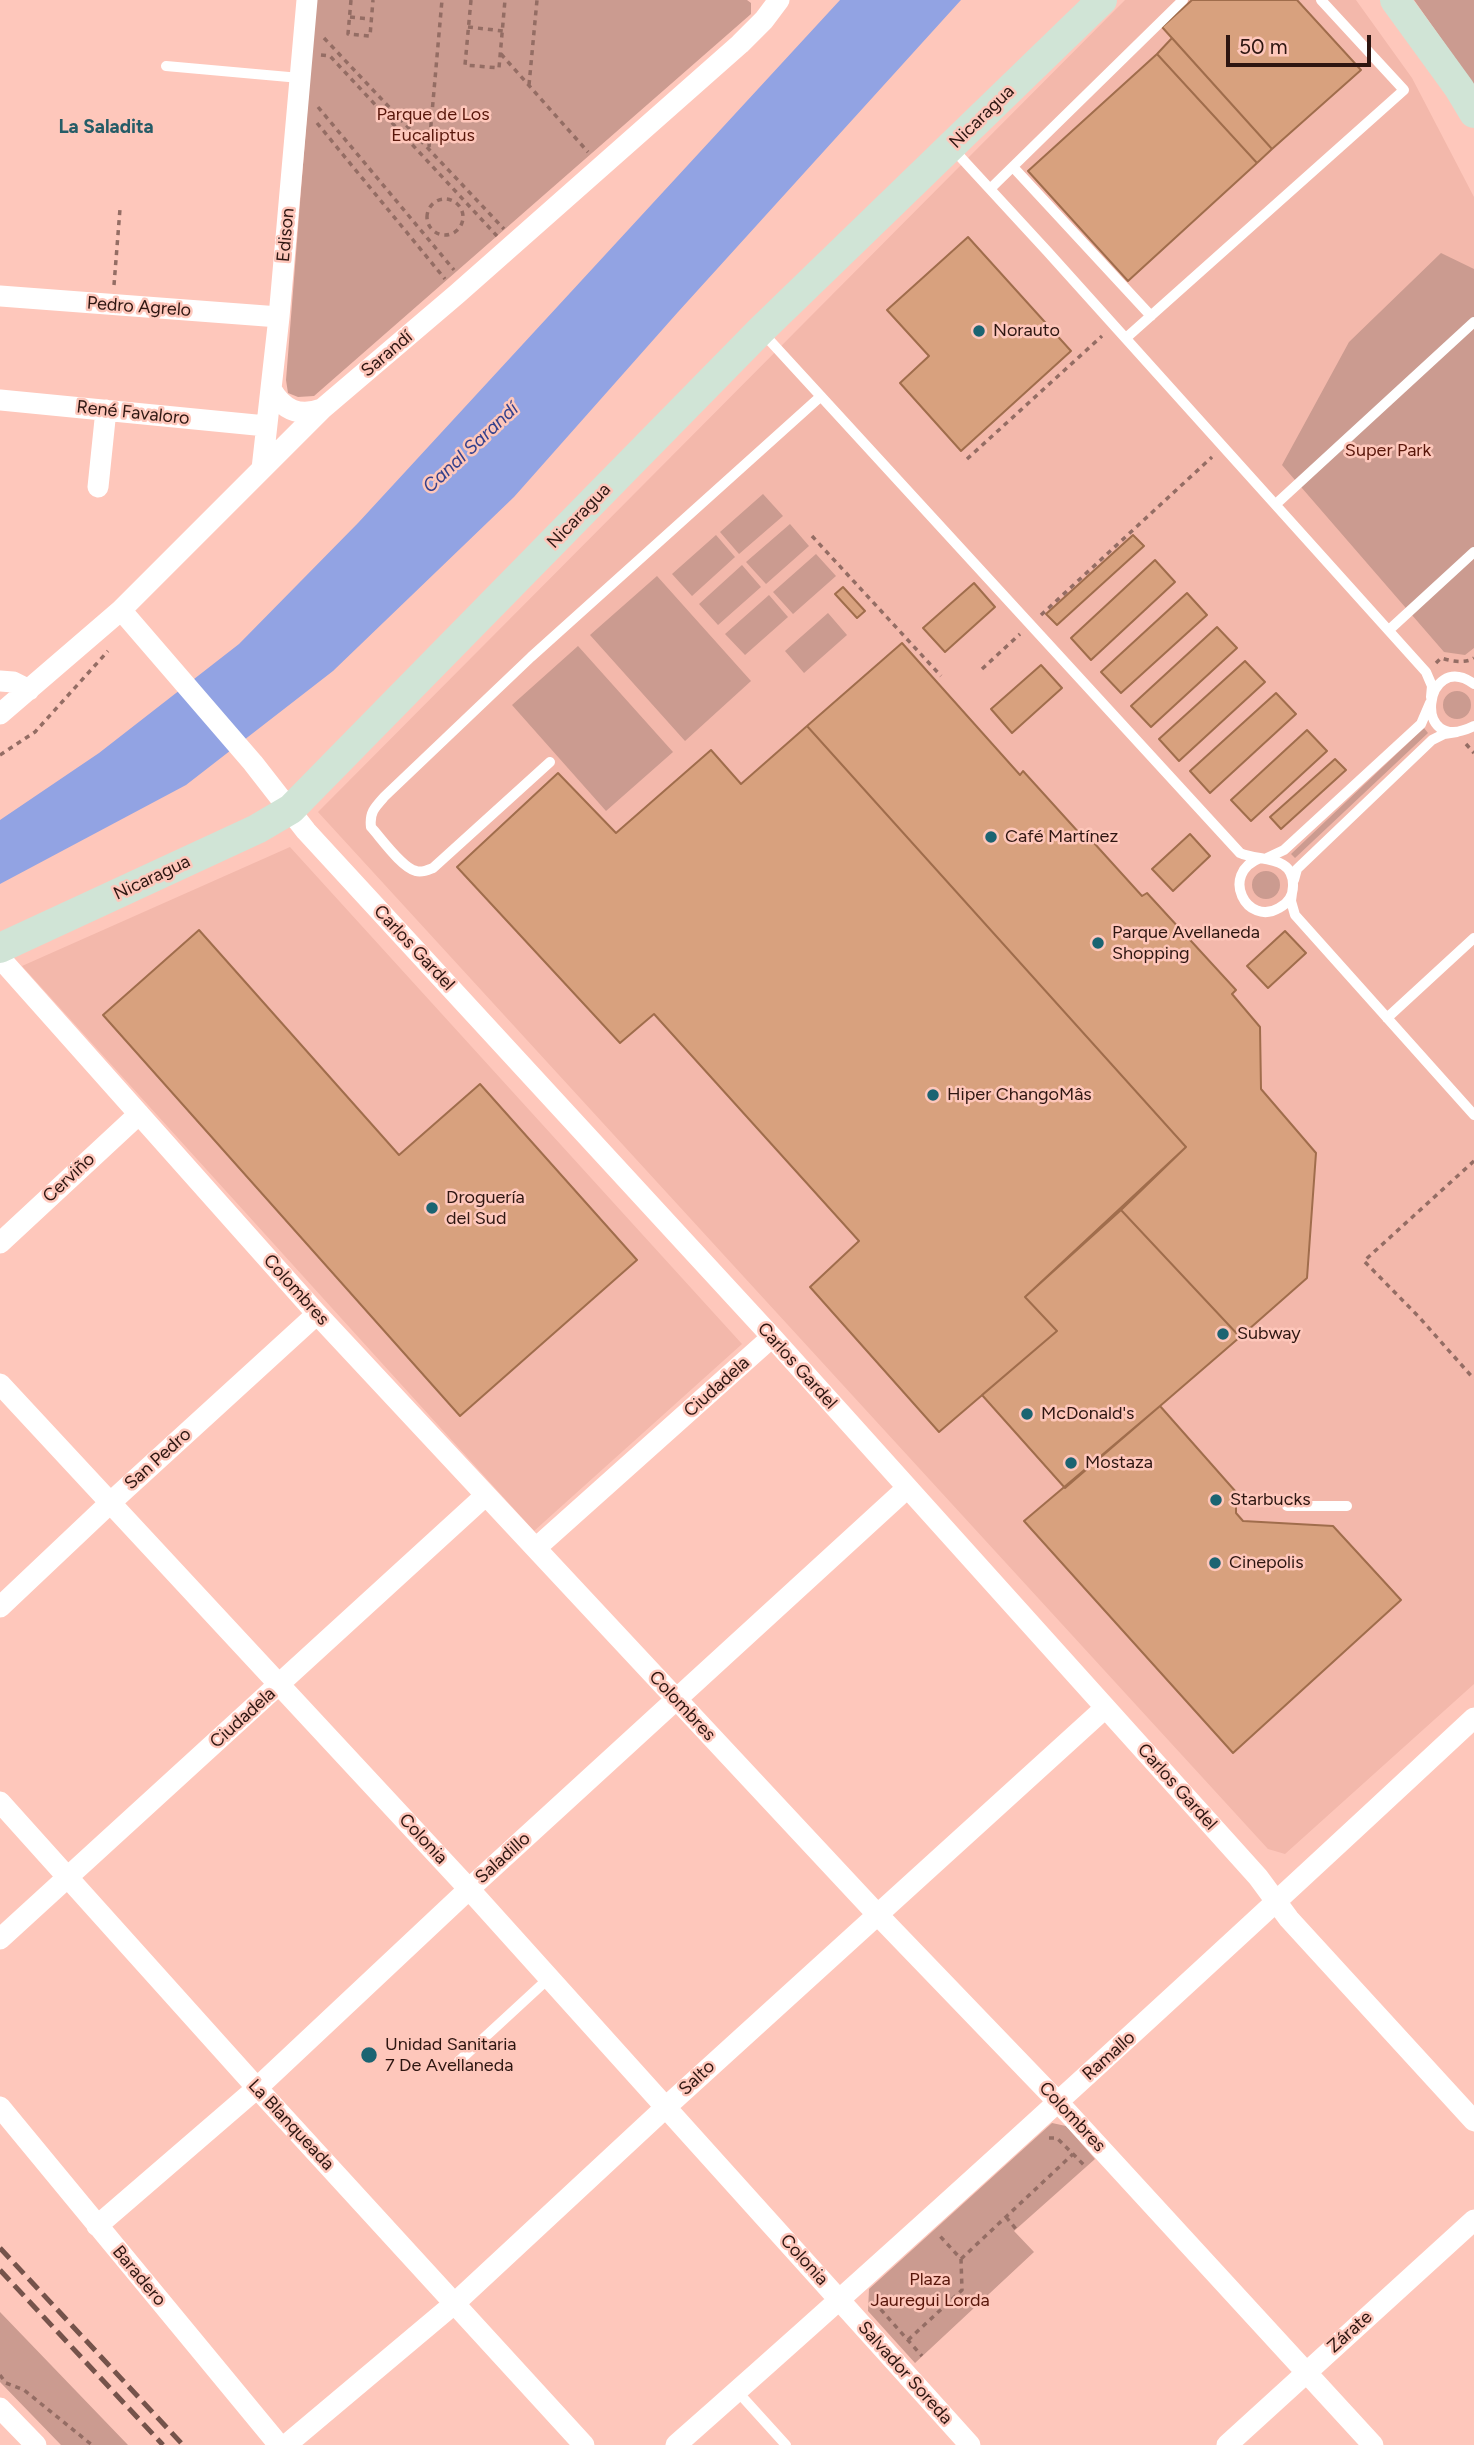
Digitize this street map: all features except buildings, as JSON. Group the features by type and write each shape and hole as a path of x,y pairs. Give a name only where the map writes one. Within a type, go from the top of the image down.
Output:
{"main road":[{"name":"Nicaragua","path":"0,948 257,829 291,809 761,330 1102,0"},
{"path":"1395,0 1474,113"}],"street":[{"name":"Edison","path":"262,469 279,317 307,0"},
{"name":"Sarandí","path":"0,715 121,610 323,409 740,44 779,0"},
{"name":"Pedro Agrelo","path":"0,296 279,317"},
{"path":"271,389 277,400 293,411 310,413 323,409"},
{"name":"René Favaloro","path":"0,400 266,426"},
{"path":"99,487 106,410"},
{"name":"Carlos Gardel","path":"121,610 144,640 253,763 306,831 772,1338 1258,1877 1275,1903 1474,2120"},
{"path":"0,681 13,682 29,690"},
{"name":"Colombres","path":"0,958 317,1314 877,1914 1059,2102 1373,2445"},
{"name":"Cerviño","path":"0,1243 139,1114"},
{"name":"San Pedro","path":"0,1607 317,1314"},
{"name":"Ciudadela","path":"536,1548 772,1338"},
{"name":"Colonia","path":"0,1384 469,1889 841,2301"},
{"name":"Saladillo","path":"97,2226 257,2088 469,1889 906,1489"},
{"name":"Ciudadela","path":"0,1939 486,1495"},
{"name":"Salto","path":"286,2445 456,2304 666,2107 1105,1708"},
{"name":"Ramallo","path":"676,2445 841,2301 1474,1718"},
{"name":"La Blanqueada","path":"0,1802 584,2445"},
{"name":"Baradero","path":"0,2108 279,2445"},
{"name":"Zárate","path":"1227,2445 1474,2220"},
{"name":"Salvador Soreda","path":"841,2301 970,2445"},
{"path":"3,2416 36,2445"}],"lane":[{"path":"990,190 1183,0"},
{"path":"1126,338 1404,90 1321,0"},
{"path":"166,66 300,78"},
{"path":"951,147 1426,672 1432,686 1430,700 1433,719 1439,726 1448,731 1467,733"},
{"path":"1013,167 1151,316"},
{"path":"1276,505 1474,322"},
{"path":"761,330 1240,853 1243,859 1239,891 1249,906 1257,911 1295,915"},
{"path":"550,762 433,868 425,871 417,872 408,867 370,827 373,808 385,796 531,657 820,397"},
{"path":"1389,630 1474,552"},
{"path":"1242,872 1252,861 1284,850 1421,724 1438,685 1474,671"},
{"path":"1426,672 1437,677 1457,678 1474,684"},
{"path":"1467,733 1444,734 1432,740 1297,869 1291,901 1295,915 1474,1115"},
{"path":"1240,853 1251,858 1282,863 1287,868 1293,887 1289,900 1275,911"},
{"path":"1387,1018 1474,939"},
{"path":"1287,1506 1347,1506"},
{"path":"459,2061 549,1978"},
{"path":"737,2391 786,2445"}],"path":[{"path":"351,0 348,34 370,36 373,0"},
{"path":"429,147 442,0"},
{"path":"471,0 465,65 499,68 505,0"},
{"path":"529,86 537,0"},
{"path":"350,17 371,19"},
{"path":"468,27 503,31"},
{"path":"320,34 429,147 512,245"},
{"path":"500,54 601,166"},
{"path":"318,55 331,56 465,201 512,245"},
{"path":"315,103 423,233 462,290"},
{"path":"313,118 462,290"},
{"path":"451,199 460,206 463,222 455,232 443,235 430,228 427,212 434,202 451,199"},
{"path":"460,206 465,201"},
{"path":"112,304 120,209"},
{"path":"423,233 430,228"},
{"path":"967,459 1103,335"},
{"path":"982,669 1212,457 1218,465"},
{"path":"812,536 941,676"},
{"path":"0,755 35,732 108,651"},
{"path":"1467,733 1474,753"},
{"path":"1474,1161 1364,1261 1474,1379"},
{"path":"1045,2138 1057,2138 1086,2167"},
{"path":"961,2259 1073,2154"},
{"path":"1006,2217 1016,2229"},
{"path":"908,2340 962,2290 961,2259 938,2235 948,2226"},
{"path":"880,2287 875,2302 922,2356"},
{"path":"0,2375 6,2382 24,2390 92,2445"}],"shaded area":[{"path":"1125,0 1356,0 1412,78 1474,197 1474,1684 1285,1854 1268,1849 318,812"},
{"path":"290,847 742,1344 534,1531 22,966"}],"green space":[{"name":"Parque de Los Eucaliptus","path":"316,0 747,0 751,3 751,14 314,396 298,397 288,393 286,380"},
{"path":"1414,0 1474,0 1474,85"},
{"name":"Super Park","path":"1441,253 1474,269 1474,648 1465,655 1444,652 1282,465 1349,342"},
{"path":"763,494 783,516 739,554 720,532"},
{"path":"790,524 809,546 766,584 746,562"},
{"path":"716,535 735,557 692,596 672,574"},
{"path":"816,554 836,576 793,614 773,592"},
{"path":"742,565 761,587 718,625 699,604"},
{"path":"657,576 751,681 685,741 590,635"},
{"path":"769,595 788,617 745,655 725,634"},
{"path":"828,613 847,635 804,673 785,651"},
{"path":"578,646 673,752 606,811 512,705"},
{"path":"1457,691 1467,695 1471,705 1467,715 1457,719 1447,715 1443,705 1447,695"},
{"path":"1424,728 1428,733 1295,858 1291,854"},
{"path":"1266,871 1276,875 1280,885 1276,895 1266,899 1256,895 1252,885 1256,875"},
{"name":"Plaza Jauregui Lorda","path":"1052,2123 1066,2126 1095,2159 1014,2231 1034,2252 915,2363 868,2311 869,2289"},
{"path":"0,2312 128,2445 61,2445 0,2382"}],"water":[{"name":"Canal Sarandí","path":"840,0 961,0 514,497 333,671 186,785 0,884 0,820 99,753 239,644 358,523"}],"railway":[{"path":"0,2248 183,2445"},
{"path":"0,2270 163,2445"}],"place":[{"name":"Norauto","path":"979,331"},
{"name":"Café Martínez","path":"991,837"},
{"name":"Parque Avellaneda Shopping","path":"1098,943"},
{"name":"Hiper ChangoMâs","path":"933,1095"},
{"name":"Droguería del Sud","path":"432,1208"},
{"name":"Subway","path":"1223,1334"},
{"name":"McDonald's","path":"1027,1414"},
{"name":"Mostaza","path":"1071,1463"},
{"name":"Starbucks","path":"1216,1500"},
{"name":"Cinepolis","path":"1215,1563"},
{"name":"Unidad Sanitaria 7 De Avellaneda","path":"369,2055"}],"district":[{"name":"La Saladita","path":"106,127"}]}
